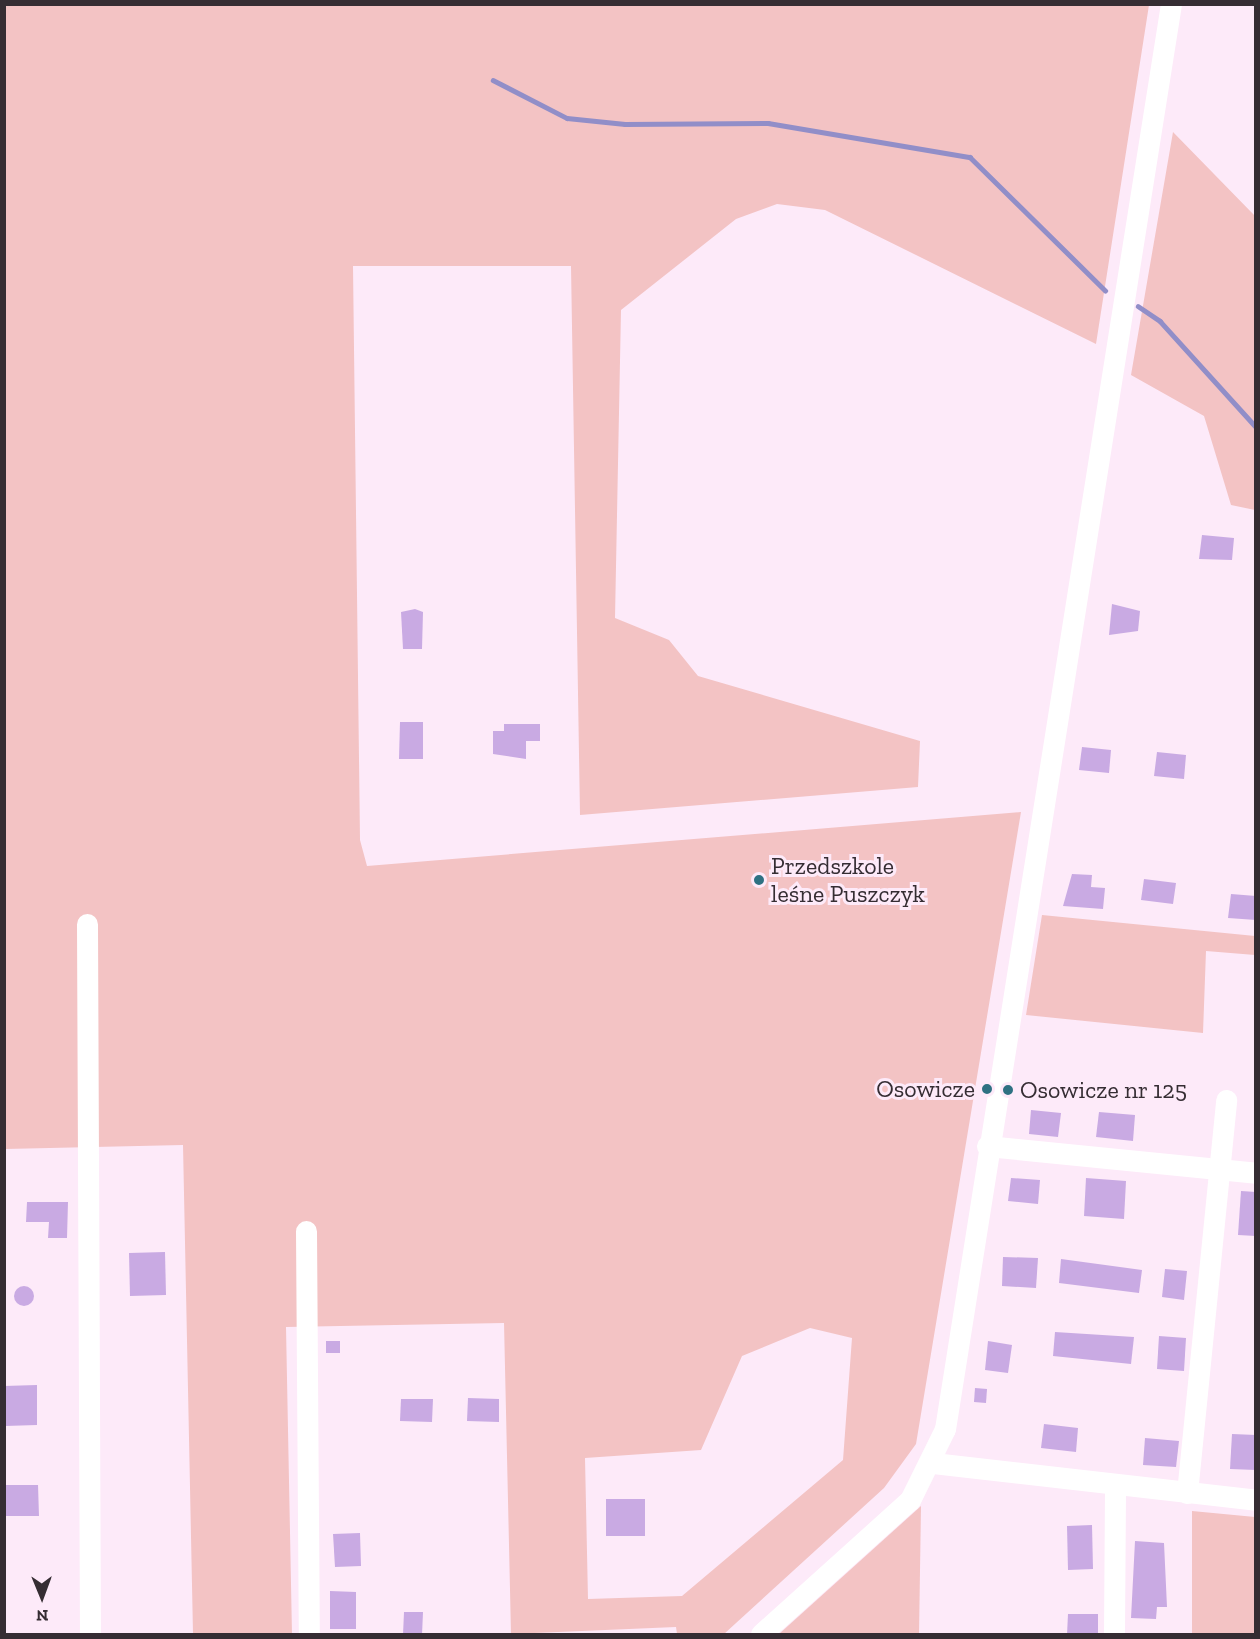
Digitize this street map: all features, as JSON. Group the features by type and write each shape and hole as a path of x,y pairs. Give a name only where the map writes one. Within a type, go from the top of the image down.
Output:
{"street":[{"path":"761,1635 910,1500 933,1463 945,1429 987,1146 1171,4"},
{"path":"87,924 90,1635"},
{"path":"1187,1493 1226,1100"},
{"path":"987,1146 1256,1173"},
{"path":"306,1231 309,1635"},
{"path":"933,1463 1115,1486 1256,1500"},
{"path":"1114,1635 1115,1486"}],"shaded area":[{"path":"4,5 1149,5 1096,344 825,210 777,204 736,219 621,310 615,618 669,640 698,676 920,741 918,787 580,815 571,266 353,266 360,840 367,866 1021,812 916,1444 884,1488 724,1634 677,1634 676,1627 511,1634 504,1323 286,1327 292,1634 193,1634 183,1145 5,1149","holes":["810,1328 852,1338 843,1460 682,1596 588,1599 585,1458 701,1450 742,1356"]},
{"path":"1173,132 1255,216 1255,510 1231,505 1204,416 1131,375"},
{"path":"1042,915 1255,936 1255,955 1206,951 1203,1033 1026,1015"},
{"path":"921,1506 919,1634 779,1634"},
{"path":"1192,1511 1255,1517 1255,1634 1192,1634"}],"building":[{"path":"1202,535 1234,538 1232,560 1199,559"},
{"path":"1112,604 1140,611 1138,631 1109,635"},
{"path":"415,609 423,612 422,649 403,649 401,612"},
{"path":"400,722 423,722 423,759 399,759"},
{"path":"504,724 540,724 540,741 526,741 526,759 493,754 493,731 504,731"},
{"path":"1082,747 1111,750 1109,773 1079,770"},
{"path":"1157,752 1186,755 1184,779 1154,776"},
{"path":"1072,874 1092,875 1091,887 1105,888 1103,909 1063,906"},
{"path":"1144,879 1176,883 1173,904 1141,900"},
{"path":"1231,894 1256,896 1256,920 1228,918"},
{"path":"1031,1110 1061,1113 1058,1137 1029,1134"},
{"path":"1099,1112 1135,1115 1133,1141 1096,1137"},
{"path":"1011,1178 1040,1180 1038,1204 1008,1201"},
{"path":"1086,1178 1126,1181 1124,1219 1084,1216"},
{"path":"1241,1191 1256,1192 1256,1236 1238,1235"},
{"path":"27,1202 68,1202 67,1238 48,1238 49,1222 26,1222"},
{"path":"165,1252 166,1295 130,1296 129,1253"},
{"path":"1003,1257 1038,1258 1036,1288 1002,1286"},
{"path":"1061,1259 1142,1270 1139,1293 1059,1283"},
{"path":"1165,1269 1187,1271 1184,1300 1162,1297"},
{"path":"20,1286 28,1286 34,1292 34,1300 28,1306 20,1306 14,1300 14,1292"},
{"path":"1055,1332 1134,1337 1131,1364 1053,1356"},
{"path":"1159,1336 1186,1338 1184,1371 1157,1369"},
{"path":"326,1341 340,1341 340,1353 326,1353"},
{"path":"988,1341 1012,1345 1008,1373 985,1370"},
{"path":"37,1385 37,1425 5,1426 4,1386"},
{"path":"975,1388 987,1389 986,1403 974,1402"},
{"path":"468,1398 499,1399 499,1422 467,1421"},
{"path":"401,1399 433,1399 432,1422 400,1421"},
{"path":"1044,1424 1078,1428 1076,1452 1041,1448"},
{"path":"1232,1434 1256,1435 1256,1470 1230,1469"},
{"path":"1145,1438 1179,1441 1176,1467 1143,1465"},
{"path":"5,1485 38,1485 39,1516 6,1516"},
{"path":"606,1499 645,1499 645,1536 606,1536"},
{"path":"1092,1525 1093,1569 1068,1570 1067,1526"},
{"path":"360,1533 361,1566 335,1567 333,1534"},
{"path":"1135,1541 1164,1543 1167,1607 1157,1607 1156,1619 1131,1618"},
{"path":"330,1591 356,1592 356,1629 330,1629"},
{"path":"404,1612 423,1612 422,1635 403,1635"},
{"path":"1068,1614 1098,1614 1098,1635 1067,1635"}],"waterway":[{"path":"493,80 567,118 625,124 768,123 970,157 1105,290"},
{"path":"1138,306 1160,321 1256,427"}],"place":[{"name":"Przedszkole leśne Puszczyk","path":"759,880"},
{"name":"Osowicze","path":"987,1089"},
{"name":"Osowicze nr 125","path":"1008,1090"}]}
